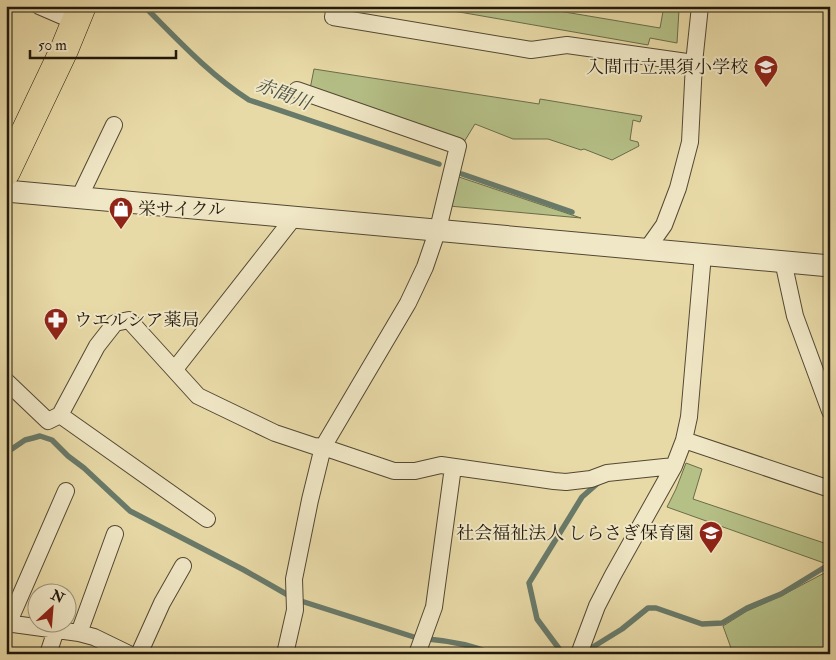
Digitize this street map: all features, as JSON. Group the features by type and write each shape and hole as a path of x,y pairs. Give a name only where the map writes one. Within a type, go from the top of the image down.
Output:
{"highway":[{"path":"6,172 79,14"}],"street":[{"path":"39,6 79,14"},
{"path":"335,6 333,17 531,50 567,45 694,64"},
{"path":"647,249 664,225 678,188 690,142 694,64 700,6"},
{"path":"285,654 295,610 294,579 323,446 408,303 425,267 438,229 458,146 297,90"},
{"path":"80,196 114,125"},
{"path":"6,191 80,196 830,266"},
{"path":"174,369 295,216"},
{"path":"579,654 597,606 674,466 684,440 689,417 702,254"},
{"path":"783,261 795,316 830,412"},
{"path":"6,381 48,421 60,415 97,346 114,323 129,320 198,396 275,433 314,446 323,446 394,471 415,471 441,465 566,482 607,473 674,466"},
{"path":"60,415 207,520"},
{"path":"684,440 830,489"},
{"path":"417,654 434,607 453,467"},
{"path":"28,626 7,623 66,491"},
{"path":"80,633 115,534"},
{"path":"139,654 162,603 183,566"},
{"path":"48,654 55,632"},
{"path":"72,632 94,637 129,654"}],"green space":[{"path":"425,6 529,6 660,28 664,6 691,6 690,11 679,10 677,43 650,38 648,45"},
{"path":"314,69 539,104 540,99 642,116 640,122 633,120 630,140 638,142 639,146 612,160 584,149 581,150 548,139 513,139 475,124 464,142 310,89"},
{"path":"456,176 581,218 449,206"},
{"path":"686,463 702,469 693,499 830,545 830,559 824,563 667,507"},
{"path":"830,570 830,654 735,654 723,626 747,611 781,596"}],"waterway":[{"name":"赤間川","path":"144,6 207,68 249,100 439,164"},
{"name":"赤間川","path":"462,174 572,212"},
{"path":"6,453 25,440 40,436 52,440 130,511 288,595"},
{"path":"563,654 537,619 529,583 582,497 598,483"},
{"path":"588,650 622,629 648,608 656,608 702,624 722,623 747,608 781,594 830,564"},
{"path":"301,601 417,638"},
{"path":"428,639 461,644 493,654"}],"place":[{"name":"入間市立黒須小学校","path":"766,88"},
{"name":"栄サイクル","path":"121,230"},
{"name":"ウエルシア薬局","path":"56,341"},
{"name":"社会福祉法人 しらさぎ保育園","path":"711,554"}]}
